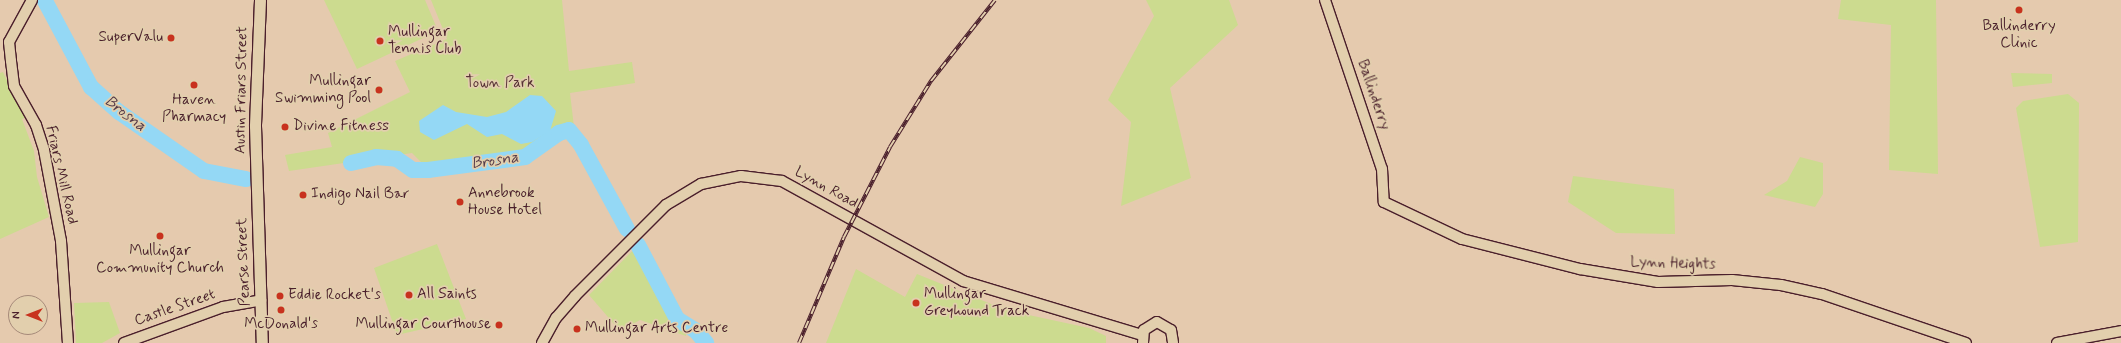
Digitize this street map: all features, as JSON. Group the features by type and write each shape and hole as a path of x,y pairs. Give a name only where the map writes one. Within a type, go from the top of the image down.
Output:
{"main road":[{"name":"Austin Friars Street","path":"256,180 260,0"},
{"name":"Pearse Street","path":"256,180 262,343"}],"street":[{"name":"Friars Mill Road","path":"32,0 9,42 14,86 36,125 44,150 61,241 68,343"},
{"name":"Ballinderry","path":"1325,0 1382,169 1384,202"},
{"name":"Lynn Road","path":"542,343 556,318 575,296 666,205 701,184 741,176 782,181 963,281 1142,339"},
{"name":"Lynn Heights","path":"1384,202 1462,239 1580,269 1658,282 1732,280 1781,285 1822,294 1966,343"},
{"name":"Castle Street","path":"124,343 223,306 261,300"},
{"path":"1142,339 1148,326 1158,322 1171,330 1173,342 1184,343"},
{"path":"2057,343 2121,331"}],"green space":[{"name":"Mullingar Tennis Club","path":"324,0 425,0 438,31 357,69"},
{"name":"Town Park","path":"431,0 562,0 569,71 632,62 635,83 570,93 574,127 557,132 520,154 427,168 412,153 289,171 285,155 332,147 328,133 410,92 395,61 447,39"},
{"path":"1146,0 1229,0 1238,25 1170,88 1191,178 1121,206 1131,122 1108,100 1154,16"},
{"path":"1841,0 1936,0 1938,174 1889,170 1891,25 1838,19"},
{"path":"3,72 25,118 22,119 34,151 37,177 49,217 0,239 0,73"},
{"path":"2011,73 2052,74 2052,83 2013,87"},
{"path":"2068,94 2079,103 2078,242 2040,247 2016,108 2023,101"},
{"path":"1800,157 1823,163 1823,194 1815,207 1764,195 1787,181"},
{"path":"1573,176 1674,189 1675,234 1616,233 1568,202"},
{"path":"437,244 466,319 397,335 374,268"},
{"path":"638,245 677,319 687,325 686,336 640,320 620,331 589,295"},
{"name":"Mullingar Greyhound Track","path":"856,269 905,297 917,274 1006,310 1089,328 1106,336 1106,343 826,343"},
{"path":"109,302 120,333 102,343 76,343 74,303"}],"water":[{"path":"530,95 542,96 556,111 550,131 532,142 521,144 502,134 487,137 467,124 434,140 420,132 419,121 443,105 456,112 487,117 506,112"}],"waterway":[{"name":"Brosna","path":"45,1 91,87 119,112 204,171 246,179"},
{"name":"Brosna","path":"351,163 376,157 397,159 413,170 428,170 525,157 559,133 569,130 581,145 627,229"},
{"name":"Brosna","path":"638,245 677,319 696,331 706,343"}],"railway":[{"path":"799,343 844,237 890,147 931,81 995,0"}],"place":[{"name":"Ballinderry Clinic","path":"2019,10"},
{"name":"SuperValu","path":"171,38"},
{"name":"Mullingar Tennis Club","path":"380,41"},
{"name":"Haven Pharmacy","path":"194,85"},
{"name":"Mullingar Swimming Pool","path":"379,90"},
{"name":"Divine Fitness","path":"285,127"},
{"name":"Indigo Nail Bar","path":"303,195"},
{"name":"Annebrook House Hotel","path":"460,202"},
{"name":"Mullingar Community Church","path":"160,236"},
{"name":"All Saints","path":"409,295"},
{"name":"Eddie Rocket's","path":"280,296"},
{"name":"Mullingar Greyhound Track","path":"916,303"},
{"name":"McDonald's","path":"281,310"},
{"name":"Mullingar Courthouse","path":"499,325"},
{"name":"Mullingar Arts Centre","path":"577,329"}]}
